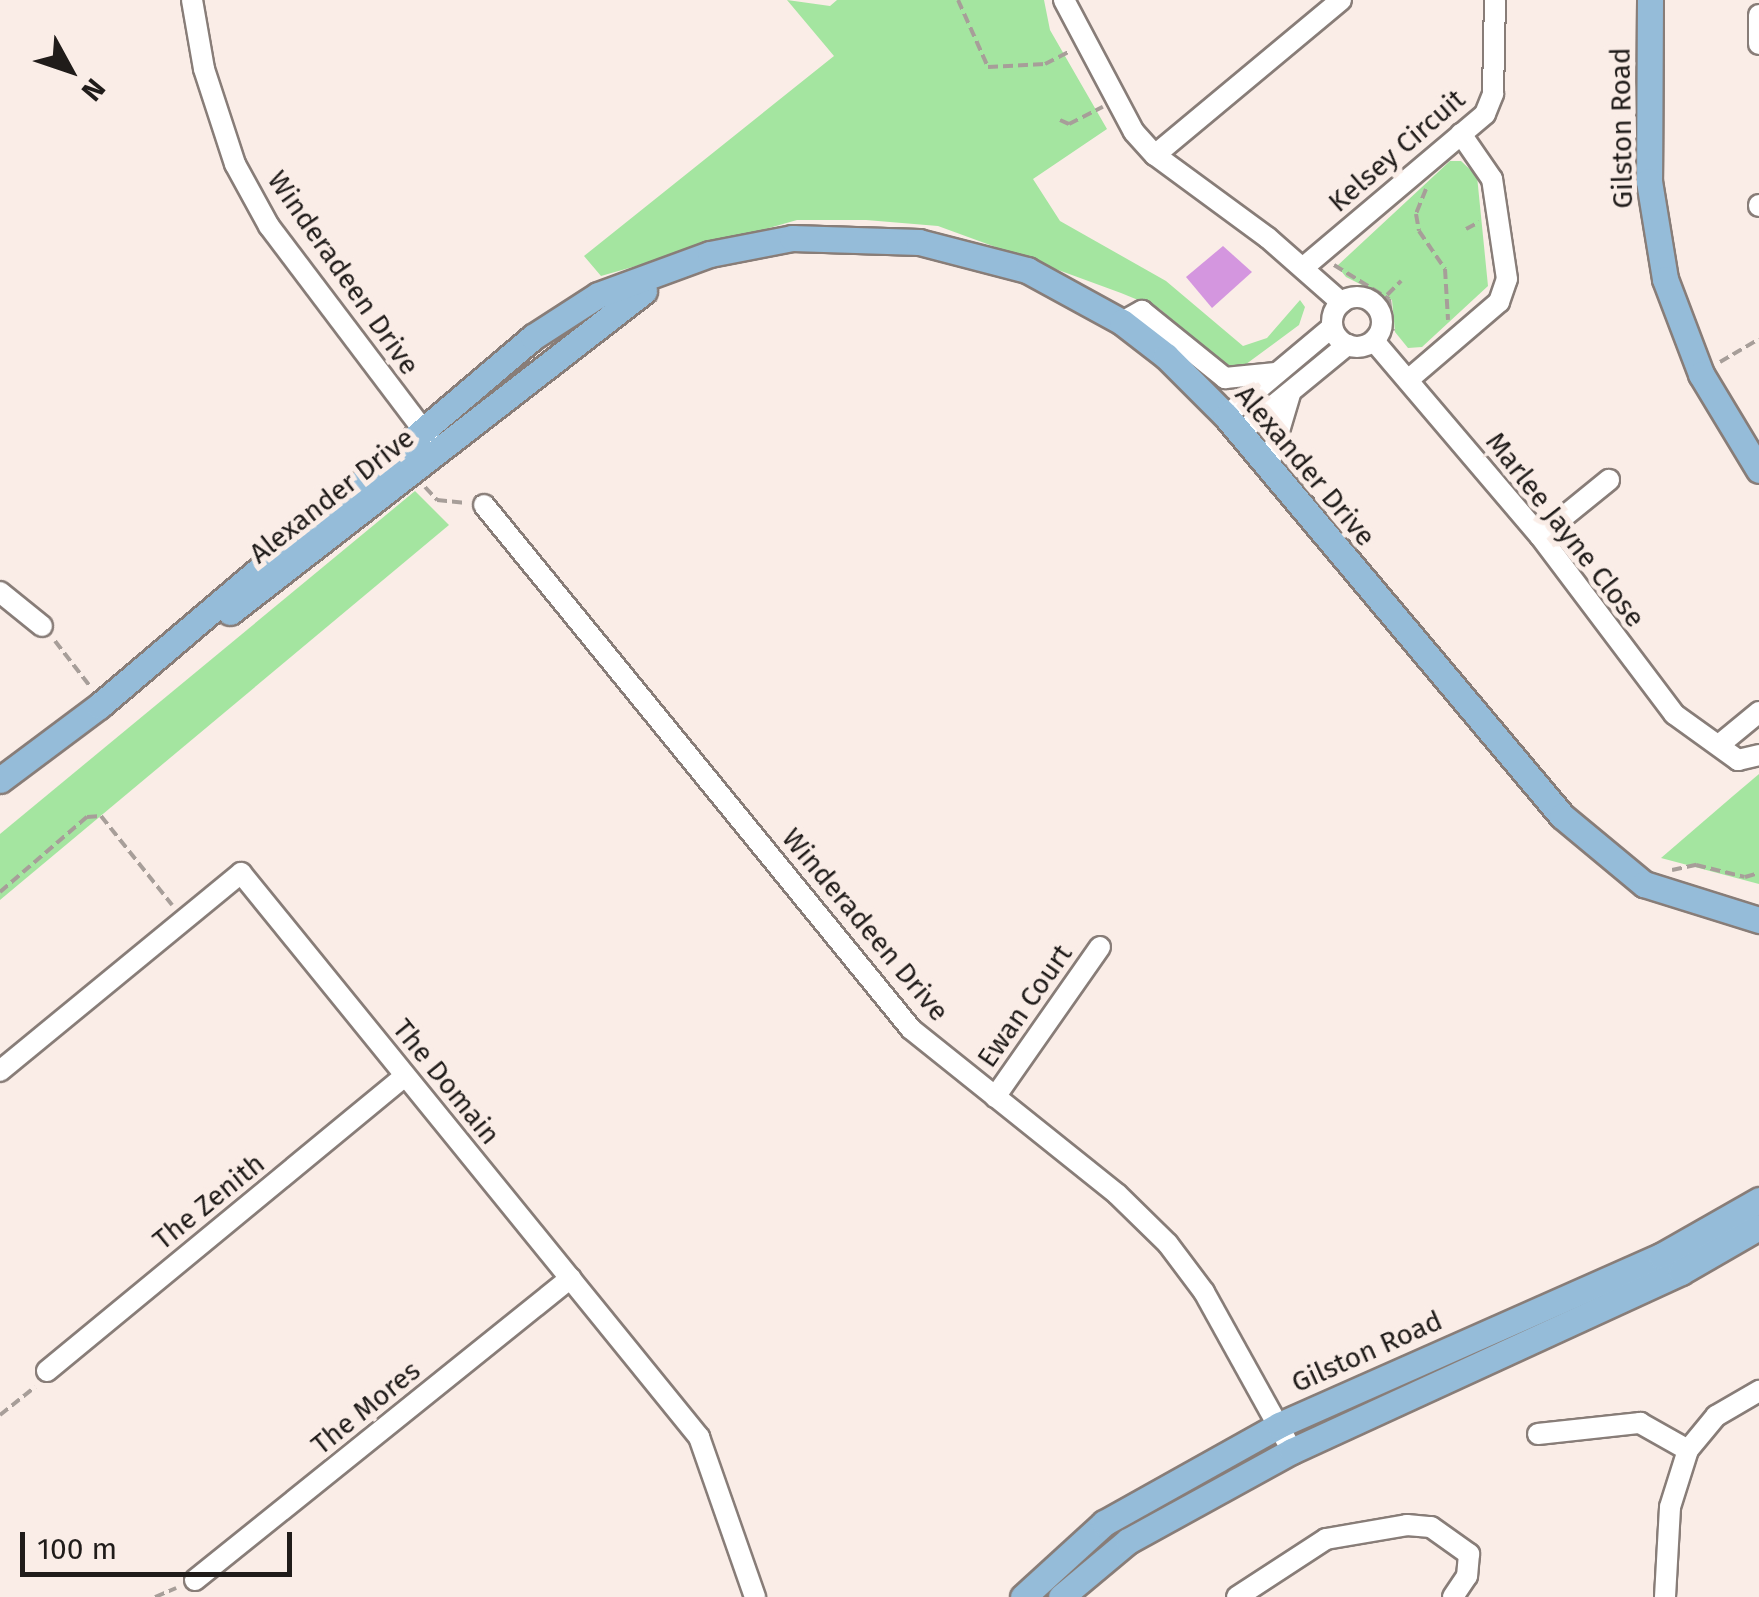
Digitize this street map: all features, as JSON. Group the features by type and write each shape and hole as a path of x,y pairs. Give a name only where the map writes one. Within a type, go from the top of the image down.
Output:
{"main road":[{"name":"Gilston Road","path":"1650,0 1650,181 1665,279 1701,374 1759,470"},
{"name":"Alexander Drive","path":"0,780 99,706 533,336 598,296 710,254 792,238 918,242 1026,270 1122,322 1233,425 1562,816 1644,884 1759,920"},
{"name":"Alexander Drive","path":"0,798 412,474 620,304 710,254"},
{"name":"Gilston Road","path":"1023,1597 1104,1523 1279,1425 1662,1256 1759,1200"},
{"name":"Gilston Road","path":"1062,1596 1128,1541 1292,1450 1681,1272 1759,1227"}],"street":[{"name":"Winderadeen Drive","path":"192,0 204,69 234,164 269,226 439,451"},
{"path":"1064,0 1083,44 1115,99 1155,155 1304,266 1342,303"},
{"path":"1155,155 1341,0"},
{"name":"Kelsey Circuit","path":"1304,266 1490,106 1494,0"},
{"path":"1408,380 1498,302 1507,279 1492,179 1461,134"},
{"path":"1233,425 1291,392 1347,346 1385,341 1376,306 1360,298 1342,303"},
{"path":"1233,425 1276,374 1332,327 1342,303"},
{"path":"1122,322 1142,311 1225,378 1276,374"},
{"path":"1332,327 1347,346"},
{"name":"Marlee Jayne Close","path":"1385,341 1408,380 1540,536 1674,714 1738,760 1759,756"},
{"path":"1268,468 1291,392"},
{"path":"1540,536 1609,480"},
{"name":"Winderadeen Drive","path":"484,504 911,1029 1168,1244 1204,1292 1292,1450"},
{"path":"0,592 42,626"},
{"path":"1719,745 1759,712"},
{"name":"The Domain","path":"0,1072 241,873 707,1450 755,1597"},
{"name":"Ewan Court","path":"995,1097 1100,946"},
{"name":"The Zenith","path":"47,1371 405,1076"},
{"name":"The Mores","path":"195,1580 571,1278"},
{"path":"1666,1597 1670,1507 1688,1450 1716,1416 1759,1391"},
{"path":"1538,1434 1640,1423 1688,1450"},
{"path":"1237,1597 1326,1539 1407,1524 1431,1526 1469,1554 1468,1576 1453,1597"}],"path":[{"path":"958,0 988,67 1045,64 1083,44"},
{"path":"1060,120 1082,119 1115,99"},
{"path":"1434,157 1441,170 1416,214 1419,231 1445,270 1450,324 1462,314"},
{"path":"1480,208 1484,236"},
{"path":"1466,229 1482,220"},
{"path":"1320,252 1348,279 1386,296 1394,309 1385,341"},
{"path":"1386,296 1402,281"},
{"path":"1719,362 1759,338"},
{"path":"1714,352 1728,380"},
{"path":"412,474 437,500 484,504"},
{"path":"42,626 91,687"},
{"path":"0,892 86,817 101,816 184,920"},
{"path":"1644,884 1696,865 1745,877 1759,873"},
{"path":"0,1415 47,1371"},
{"path":"155,1597 195,1580"}],"green space":[{"path":"787,0 830,6 837,0 1044,0 1050,30 1107,129 1033,179 1060,221 1166,281 1243,346 1267,338 1300,300 1305,307 1299,325 1238,370 1222,365 1160,309 1121,293 938,226 866,220 797,220 601,276 584,256 834,56"},
{"path":"1450,161 1461,161 1477,176 1488,286 1422,347 1408,348 1395,332 1392,300 1346,277 1337,266"},
{"path":"415,491 449,525 0,900 0,834"},
{"path":"1759,774 1759,884 1661,858 1733,796"}],"building":[{"path":"1223,246 1252,272 1212,308 1186,277"}]}
